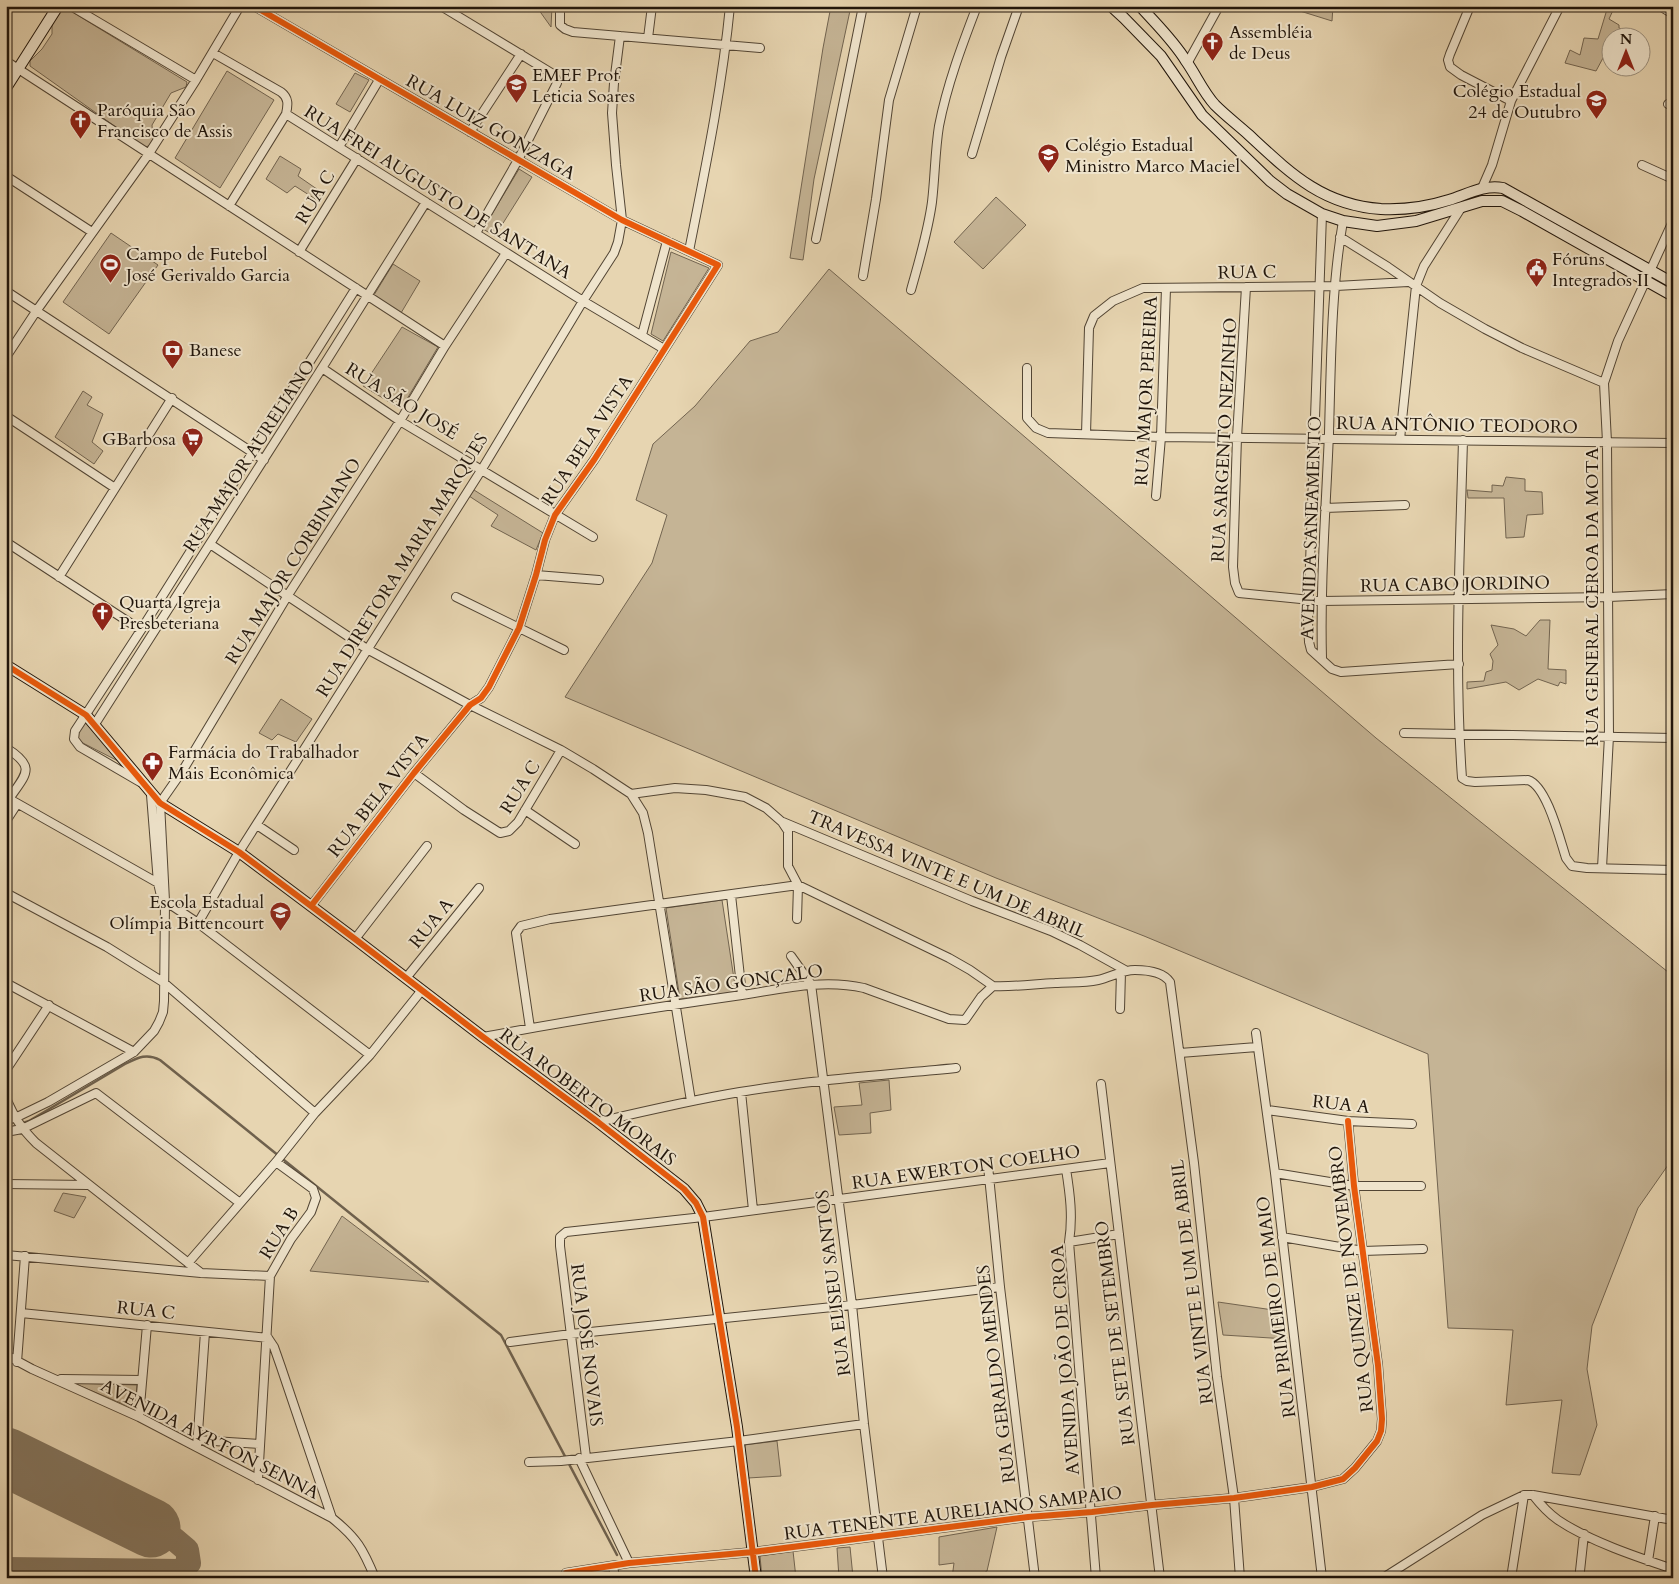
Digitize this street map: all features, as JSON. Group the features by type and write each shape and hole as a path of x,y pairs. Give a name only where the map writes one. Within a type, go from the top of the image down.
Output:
{"street":[{"path":"6,88 58,6"},
{"path":"71,6 196,80"},
{"path":"6,358 37,310 148,154 213,53 240,6"},
{"name":"RUA LUIZ GONZAGA","path":"254,6 622,220 718,265"},
{"path":"441,6 553,74 557,84 518,160 476,233"},
{"path":"560,6 560,25 565,30 573,32 760,48"},
{"path":"648,38 652,6"},
{"path":"689,251 714,124 730,6"},
{"path":"816,239 862,6"},
{"path":"863,276 890,100 917,6"},
{"path":"911,290 927,230 932,201 935,151 945,99 976,6"},
{"path":"972,154 1018,6"},
{"path":"1111,6 1153,47 1202,116 1270,181 1287,194 1322,214 1343,221 1377,226 1395,225 1416,221 1482,201 1498,200 1506,202 1673,296"},
{"path":"1140,6 1188,62 1201,86 1215,104 1273,157 1310,187 1348,204 1367,208 1399,209 1449,200 1482,188 1500,187 1673,283"},
{"path":"1188,62 1218,6"},
{"path":"1470,6 1448,60 1450,67 1454,71 1511,101"},
{"path":"1482,188 1492,165 1511,101 1560,6"},
{"path":"1663,7 1673,14"},
{"name":"RUA DIRETORA MARIA MARQUES","path":"198,923 239,852 482,469 614,253 622,220 612,113 620,36"},
{"name":"RUA FREI AUGUSTO DE SANTANA","path":"213,53 285,95 288,104 286,114 583,301 664,349"},
{"path":"470,132 520,54"},
{"path":"6,62 445,346"},
{"path":"339,146 379,80"},
{"path":"1186,94 1196,94 1201,86"},
{"path":"1202,116 1206,108 1215,104"},
{"path":"229,206 286,114"},
{"name":"RUA C","path":"300,252 357,158"},
{"path":"1642,165 1673,179"},
{"path":"6,176 92,232"},
{"name":"RUA MAJOR AURELIANO","path":"95,724 426,202"},
{"path":"1400,439 1412,284 1460,208"},
{"name":"AVENIDA SANEAMENTO","path":"1322,214 1308,600 1309,646 1322,658"},
{"name":"AVENIDA SANEAMENTO","path":"1322,658 1320,600 1326,508 1336,258 1343,221"},
{"name":"RUA GENERAL CEROA DA MOTA","path":"1602,868 1609,736 1608,442 1604,383 1612,356 1649,270 1673,221"},
{"path":"1340,237 1440,303 1485,329 1522,348 1604,383"},
{"path":"642,335 667,241"},
{"name":"RUA MAJOR CORBINIANO","path":"160,803 183,770 288,595 506,253"},
{"name":"RUA BELA VISTA","path":"311,906 414,773 470,705 481,698 489,687 519,628 545,540 556,515 594,460 718,265"},
{"name":"RUA C","path":"1086,434 1090,323 1094,316 1113,300 1143,288 1246,288 1412,284"},
{"name":"RUA MAJOR AURELIANO","path":"142,783 80,746 74,739 75,732 356,288"},
{"name":"RUA MAJOR PEREIRA","path":"1156,496 1162,437 1166,288"},
{"name":"RUA SARGENTO NEZINHO","path":"1238,593 1234,583 1233,566 1237,437 1246,288"},
{"path":"6,291 264,460"},
{"path":"1318,356 1332,356"},
{"name":"RUA SÃO JOSÉ","path":"322,368 400,420 593,537"},
{"name":"RUA ANTÔNIO TEODORO","path":"1027,368 1027,418 1036,428 1048,433 1162,437 1673,443"},
{"path":"59,577 172,398"},
{"path":"6,416 115,488"},
{"path":"1462,440 1458,598 1459,734 1462,778 1470,781 1532,781 1538,786 1548,806 1569,864 1574,867 1673,870"},
{"path":"1326,508 1405,504"},
{"path":"6,542 141,630"},
{"path":"210,544 367,649 470,705 594,768 631,794 638,803 646,822 691,1101"},
{"path":"536,575 600,580"},
{"name":"RUA CABO JORDINO","path":"1238,593 1308,600 1609,597 1673,594"},
{"path":"456,597 564,650"},
{"path":"1322,658 1332,669 1344,672 1459,664"},
{"name":"RUA ROBERTO MORAIS","path":"6,665 86,715 151,795 160,803 239,852 598,1122 684,1190 696,1203 703,1217 739,1441 756,1578"},
{"path":"1404,733 1673,738"},
{"path":"6,748 16,754 26,764 26,773 8,798 158,883"},
{"name":"RUA C","path":"414,773 500,834 509,831 515,826 561,750"},
{"name":"TRAVESSA VINTE E UM DE ABRIL","path":"631,794 675,788 728,793 745,797 758,803 782,822 972,901 1044,928 1080,945 1123,971"},
{"path":"151,795 158,883 161,896 165,902 198,923 370,1055"},
{"path":"10,1118 72,1089 134,1052 154,1031 159,1022 163,1012 165,902 160,803"},
{"path":"6,822 17,804"},
{"path":"525,810 575,844"},
{"path":"782,822 788,831 788,866 798,886 797,919"},
{"path":"257,825 294,850"},
{"path":"355,939 427,846"},
{"path":"530,1028 516,933 520,927 528,923 798,886 949,958 993,986 1008,987 1091,981 1123,971 1120,1009"},
{"name":"RUA A","path":"406,978 478,888"},
{"path":"6,892 107,947 163,982 315,1113"},
{"path":"731,895 742,995"},
{"path":"791,956 811,984"},
{"name":"RUA VINTE E UM DE ABRIL","path":"1123,971 1136,970 1158,974 1168,978 1171,984 1234,1498 1240,1578"},
{"path":"6,983 134,1052"},
{"name":"RUA SÃO GONÇALO","path":"483,1037 811,984 864,988 950,1018 965,1020 981,997 993,986"},
{"name":"RUA ELISEU SANTOS","path":"811,984 852,1305 864,1424 883,1578"},
{"path":"188,1263 289,1147 315,1113 370,1055 422,990"},
{"path":"6,1070 49,1005"},
{"name":"RUA PRIMEIRO DE MAIO","path":"1256,1033 1275,1173 1322,1578"},
{"path":"1180,1053 1257,1047"},
{"path":"598,1122 741,1092 823,1081 956,1068"},
{"name":"RUA SETE DE SETEMBRO","path":"1101,1084 1160,1578"},
{"path":"741,1092 753,1210"},
{"path":"6,1132 22,1129 96,1093 240,1203"},
{"path":"6,1098 10,1118 36,1143 201,1273"},
{"name":"RUA A","path":"1267,1110 1348,1121 1412,1124"},
{"name":"RUA QUINZE DE NOVEMBRO","path":"1343,1479 1355,1468 1377,1441 1382,1425 1378,1365 1354,1186 1348,1121"},
{"name":"RUA B","path":"258,1480 259,1444 268,1338 270,1276 291,1239 311,1212 316,1198 314,1190 276,1162"},
{"name":"RUA EWERTON COELHO","path":"560,1237 566,1232 578,1229 703,1217 1110,1163"},
{"name":"RUA GERALDO MENDES","path":"988,1166 1000,1287 1035,1578"},
{"name":"AVENIDA JOÃO DE CROA","path":"1066,1170 1072,1220 1069,1242 1096,1578"},
{"path":"1275,1173 1354,1186 1421,1186"},
{"path":"6,1184 88,1185"},
{"path":"1069,1242 1119,1234"},
{"name":"RUA JOSÉ NOVAIS","path":"560,1237 582,1458 629,1563"},
{"path":"1282,1237 1363,1251 1423,1249"},
{"path":"6,1254 201,1273 270,1276"},
{"path":"17,1362 25,1256"},
{"path":"510,1342 1000,1287"},
{"name":"RUA C","path":"21,1313 268,1338"},
{"path":"139,1417 147,1325"},
{"path":"205,1332 197,1443 259,1444"},
{"path":"268,1338 281,1367 332,1518"},
{"name":"AVENIDA AYRTON SENNA","path":"6,1355 17,1362 197,1443 258,1480 332,1518 349,1532 362,1547 375,1578"},
{"path":"56,1379 142,1380"},
{"path":"529,1462 739,1441 864,1424"},
{"name":"RUA TENENTE AURELIANO SAMPAIO","path":"566,1573 629,1563 753,1552 1028,1517 1234,1498 1312,1487 1343,1479"},
{"path":"1511,1578 1524,1495"},
{"path":"1385,1577 1482,1515 1524,1495 1673,1520"},
{"path":"1533,1495 1544,1509 1557,1520 1584,1534 1648,1561 1673,1569"},
{"path":"1648,1561 1655,1516"},
{"path":"1580,1571 1584,1534"},
{"path":"614,1566 615,1578"}],"shaded area":[{"path":"536,6 552,6 551,27"},
{"path":"831,6 851,6 814,179 803,260 790,258"},
{"path":"1284,6 1333,6 1332,21"},
{"path":"1608,6 1615,6 1609,19 1619,25 1619,28 1602,28 1602,60 1596,71 1565,63 1570,50 1580,55 1584,38 1598,39"},
{"path":"61,10 69,10 187,82 186,87 171,93 152,125 153,139 149,146 144,147 30,66 30,61 42,49 52,34 52,24"},
{"path":"227,71 274,100 220,188 175,158"},
{"path":"355,73 369,80 350,112 336,104"},
{"path":"280,156 301,169 298,176 324,194 320,202 295,186 287,193 266,179"},
{"path":"519,169 532,177 495,236 483,229"},
{"path":"996,197 1026,225 983,269 954,242"},
{"name":"Campo de Futebol José Gerivaldo Garcia","path":"111,233 158,265 109,334 63,302"},
{"path":"671,252 709,268 663,341 651,334"},
{"path":"393,264 420,281 401,313 374,295"},
{"path":"829,269 1376,738 1673,976 1673,1158 1638,1208 1592,1326 1587,1369 1597,1425 1580,1475 1552,1473 1562,1400 1506,1405 1513,1330 1448,1328 1428,1054 1144,936 996,878 565,697 652,563 667,515 636,500 653,444 695,406 750,341 778,332"},
{"path":"402,327 438,347 401,409 363,386"},
{"path":"83,391 92,397 87,405 103,414 92,442 103,451 94,464 55,437"},
{"path":"1506,477 1525,479 1525,491 1542,492 1543,514 1527,515 1524,537 1506,538 1504,498 1468,498 1467,490 1492,492 1492,485 1503,486"},
{"path":"474,490 543,533 536,550 491,526 498,515 469,496"},
{"path":"1540,620 1550,620 1548,669 1566,670 1566,684 1560,682 1558,686 1538,679 1519,690 1506,682 1467,689 1467,682 1484,681 1486,672 1492,670 1493,661 1490,654 1498,645 1491,625 1514,629 1526,636"},
{"path":"281,699 312,719 296,742 278,734 272,740 259,733"},
{"path":"86,718 120,762 79,741 77,736"},
{"path":"722,900 736,992 680,999 666,908"},
{"path":"889,1080 891,1110 870,1113 871,1133 839,1135 834,1107 862,1105 859,1083"},
{"path":"63,1193 86,1197 74,1218 54,1211"},
{"path":"342,1216 429,1282 310,1271"},
{"path":"1218,1302 1280,1311 1287,1339 1223,1335"},
{"path":"73,1383 137,1385 135,1409"},
{"path":"777,1441 781,1476 748,1478 744,1445"},
{"path":"997,1527 987,1571 982,1574 982,1578 952,1578 954,1563 939,1565 939,1537"},
{"path":"850,1547 853,1577 839,1578 837,1548"},
{"path":"793,1551 796,1578 762,1578 760,1556"}],"waterway":[{"path":"6,1129 29,1121 135,1059 147,1056 160,1060 501,1335 617,1555"},
{"path":"619,1573 619,1578"}],"taxiway":[{"path":"6,1569 180,1571 189,1563 187,1550 174,1539 151,1528"}],"runway":[{"path":"6,1457 151,1528"}],"cycle path":[{"path":"254,6 622,220 718,265 594,460 555,515 545,540 519,628 489,687 481,698 470,705 414,773 311,906"},
{"path":"6,665 86,715 160,803 239,852 598,1122 684,1189 696,1203 703,1217 737,1427 756,1578"},
{"path":"566,1573 629,1563 753,1552 1028,1517 1234,1498 1312,1487 1343,1479 1355,1468 1377,1441 1381,1431 1382,1419 1378,1365 1354,1186 1348,1121"}],"place":[{"name":"Assembléia de Deus","path":"1213,61"},
{"name":"EMEF Prof Leticia Soares","path":"516,104"},
{"name":"Colégio Estadual 24 de Outubro","path":"1597,120"},
{"name":"Paróquia São Francisco de Assis","path":"81,139"},
{"name":"Colégio Estadual Ministro Marco Maciel","path":"1049,174"},
{"name":"Campo de Futebol José Gerivaldo Garcia","path":"110,283"},
{"name":"Fóruns Integrados II","path":"1536,288"},
{"name":"Banese","path":"173,369"},
{"name":"GBarbosa","path":"192,458"},
{"name":"Quarta Igreja Presbeteriana","path":"103,631"},
{"name":"Farmácia do Trabalhador Mais Econômica","path":"152,781"},
{"name":"Escola Estadual Olímpia Bittencourt","path":"280,931"}]}
